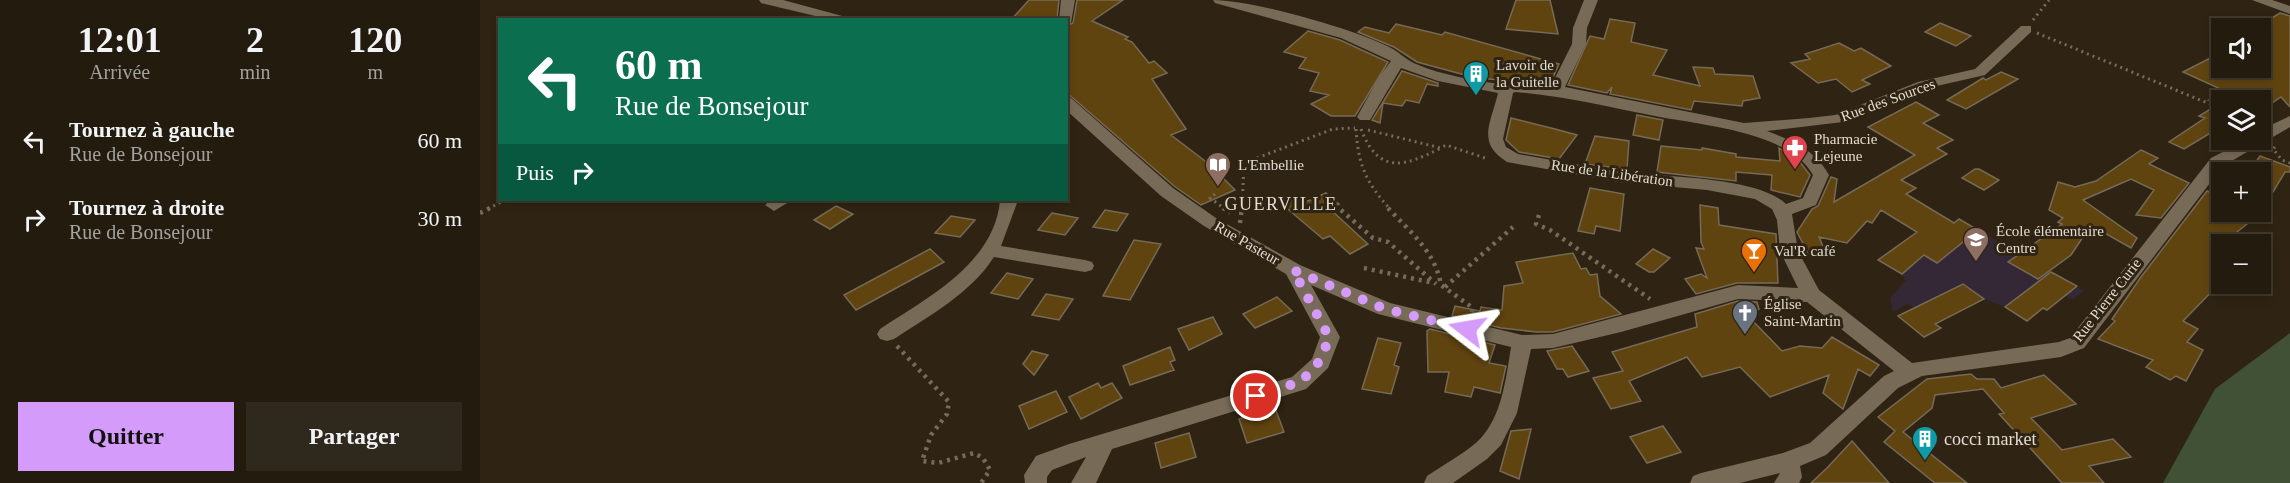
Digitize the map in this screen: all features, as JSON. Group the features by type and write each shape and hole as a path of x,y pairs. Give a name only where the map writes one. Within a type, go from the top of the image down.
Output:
{"street":[{"path":"1066,18 1068,0"},
{"path":"1220,0 1346,35 1388,51 1409,67 1443,78 1506,90 1514,87 1556,90 1579,44 1580,28 1591,0"},
{"path":"2259,0 2290,10"},
{"path":"774,1 840,18"},
{"name":"Rue des Sources","path":"1556,90 1744,128 1838,119 1923,85 1980,72 2026,29"},
{"path":"1361,125 1386,77 1400,60"},
{"name":"Rue de la Libération","path":"1506,90 1495,139 1499,150 1513,158 1618,177 1707,185 1760,195 1779,206 1782,212"},
{"name":"Rue Pasteur","path":"1068,103 1167,192 1240,230 1293,270 1385,309 1522,342 1553,341 1738,292 1812,295"},
{"name":"Rue Pierre Curie","path":"2271,131 2290,121"},
{"path":"1701,483 1785,473 1818,449 1891,382 1910,373 1812,295 1799,275 1789,251 1786,220 1782,212 1810,201 1821,175 1817,164 1793,148 1744,128"},
{"name":"Rue Pierre Curie","path":"1910,373 2061,349 2077,343 2207,173 2217,162 2238,150"},
{"path":"887,334 940,298 984,259 999,234 1008,201"},
{"path":"990,250 1085,266"},
{"path":"1035,483 1035,475 1044,463 1104,442 1299,383 1321,363 1329,337 1293,270"},
{"path":"1435,483 1487,446 1499,428 1515,382 1522,342"},
{"path":"1082,483 1087,479 1104,442"}],"path":[{"path":"2049,0 2026,29 2211,105"},
{"path":"1361,125 1364,138 1380,158 1394,167 1446,146 1490,160"},
{"path":"1361,125 1356,153 1365,176 1398,221 1435,259 1441,273 1440,285"},
{"path":"1240,230 1244,198 1244,163 1333,129 1361,125 1441,148"},
{"path":"1215,194 1210,198 1240,230"},
{"path":"480,213 503,201"},
{"path":"1341,210 1373,238 1388,242 1440,285 1473,308 1467,329"},
{"path":"1539,215 1536,224 1550,231 1668,312"},
{"path":"1440,285 1513,227"},
{"path":"1543,234 1550,231"},
{"path":"1364,267 1440,285"},
{"path":"887,334 949,402 947,414 931,435 922,461 938,463 974,453 982,458 990,470 981,483"}],"shaded area":[{"name":"École élémentaire Centre","path":"1959,219 2084,291 2073,299 2065,296 2047,310 2043,308 2027,321 2005,307 1984,299 1963,284 1914,308 1908,304 1893,312 1890,298 1906,280 1901,274 1951,235 1948,227"}],"green space":[{"path":"2290,333 2290,483 2163,483 2215,389"}],"building":[{"path":"1029,0 1059,0 1057,18 1013,18"},
{"path":"1077,0 1123,0 1092,21 1128,37 1125,39 1132,42 1149,63 1154,61 1167,73 1152,79 1186,129 1171,135 1209,164 1235,190 1201,205 1174,186 1068,94 1068,25 1073,23"},
{"path":"1516,0 1550,0 1558,34 1506,29"},
{"path":"2280,13 2290,16 2290,107 2281,97 2271,104 2271,90 2223,90 2183,72 2211,58 2211,78 2271,78 2271,18"},
{"path":"1610,19 1635,23 1631,42 1667,50 1653,75 1700,86 1693,67 1713,68 1715,74 1753,76 1760,98 1743,101 1742,106 1694,101 1691,110 1610,94 1612,87 1607,93 1568,85 1590,36 1604,39"},
{"path":"1940,23 1971,36 1956,46 1925,32"},
{"path":"1396,24 1442,35 1445,32 1559,64 1550,84 1476,78 1417,62 1394,47 1358,32 1365,27 1389,33"},
{"path":"1308,31 1340,40 1388,62 1355,116 1331,116 1311,104 1329,95 1310,91 1319,73 1299,68 1306,58 1284,52"},
{"path":"1839,43 1854,51 1861,48 1891,66 1862,80 1870,84 1852,92 1836,79 1818,83 1791,63 1810,59 1805,54"},
{"path":"1402,71 1438,83 1438,86 1427,84 1419,103 1406,100 1402,106 1383,103 1380,123 1372,120"},
{"path":"2001,72 2018,79 1966,109 1947,100 1983,78 1986,80"},
{"path":"1916,102 1939,115 1923,123 1953,140 1937,148 1947,154 1901,180 1916,188 1906,194 1954,223 1959,219 1978,230 1937,263 1924,255 1902,274 1878,260 1917,232 1881,210 1872,223 1867,221 1847,243 1819,237 1825,251 1809,255 1797,232 1812,209 1818,206 1831,177 1837,179 1834,202 1915,155 1868,127"},
{"path":"2211,109 2211,133 2184,149 2169,142 2205,118 2199,116"},
{"path":"1637,115 1663,120 1659,140 1633,135"},
{"path":"1511,118 1577,135 1559,159 1519,152 1506,140"},
{"path":"1595,136 1629,141 1627,169 1585,164"},
{"path":"1661,146 1702,150 1702,148 1736,154 1736,157 1780,161 1779,148 1800,162 1810,175 1800,197 1771,190 1772,175 1736,172 1736,181 1657,172"},
{"path":"2141,150 2158,158 2149,164 2189,183 2161,218 2136,215 2154,190 2131,179 2083,200 2137,238 2131,248 2103,232 2099,234 2089,228 2071,255 2038,279 2008,262 2062,224 2058,222 2063,218 2049,210 2058,182 2075,187 2096,181"},
{"path":"2260,156 2290,167 2290,172 2285,172 2273,192 2271,191 2271,162 2256,162"},
{"path":"1975,169 1999,180 1984,190 1962,178"},
{"path":"1590,188 1624,194 1620,231 1596,226 1594,234 1578,231"},
{"path":"2207,191 2211,193 2211,222 2250,222 2234,234 2211,234 2211,292 2183,321 2198,329 2187,342 2203,350 2186,381 2176,376 2170,380 2146,367 2153,360 2098,339 2115,321 2112,319"},
{"path":"1326,193 1339,204 1330,209 1368,244 1350,254 1330,236 1323,239 1283,205 1301,196 1308,201"},
{"path":"1700,205 1718,208 1719,225 1776,234 1778,283 1737,283 1696,294 1685,279 1701,274 1707,278 1696,248 1704,249 1701,242"},
{"path":"836,206 853,214 830,229 814,220"},
{"path":"1105,210 1128,214 1117,231 1093,227"},
{"path":"1052,213 1078,218 1065,235 1038,230"},
{"path":"951,216 975,220 960,237 935,233"},
{"path":"1134,240 1161,244 1130,300 1103,296"},
{"path":"930,249 944,262 856,310 844,295"},
{"path":"1653,249 1670,258 1654,272 1649,272 1636,264"},
{"path":"1573,253 1581,269 1586,268 1590,275 1597,274 1600,296 1621,314 1553,332 1501,328 1452,316 1455,306 1480,311 1481,307 1502,310 1504,286 1523,283 1516,262"},
{"path":"2051,272 2077,286 2047,310 2043,308 2027,321 2005,307"},
{"path":"1007,273 1033,279 1018,299 991,293"},
{"path":"1963,284 1984,299 1935,324 1941,328 1924,337 1898,316"},
{"path":"1046,294 1073,299 1059,320 1032,315"},
{"path":"1277,297 1292,311 1255,328 1243,314"},
{"path":"1738,301 1757,302 1759,309 1747,315 1782,351 1800,346 1822,348 1832,337 1879,365 1870,376 1858,369 1843,409 1823,393 1829,375 1770,397 1740,367 1702,377 1687,357 1629,381 1641,401 1611,409 1593,378 1623,371 1612,352 1697,327 1695,314"},
{"path":"1213,317 1222,334 1189,350 1178,329"},
{"path":"1430,329 1495,345 1489,363 1506,366 1500,393 1474,387 1471,397 1445,392 1449,372 1428,372 1427,331"},
{"path":"1378,338 1401,343 1394,365 1399,367 1391,394 1362,389"},
{"path":"1572,346 1589,371 1568,377 1563,369 1557,369 1547,351"},
{"path":"1170,347 1175,360 1170,362 1174,370 1130,385 1123,366"},
{"path":"1032,351 1048,355 1034,375 1023,364"},
{"path":"1971,374 1977,379 1994,379 2001,388 2044,375 2076,404 2031,418 2062,450 2113,439 2131,457 2089,466 2104,483 2062,483 1999,414 2004,413 1983,389 1935,395 1932,408 1903,432 1967,483 1935,483 1884,442 1895,431 1878,417 1927,379"},
{"path":"1098,383 1101,388 1112,383 1122,398 1081,419 1069,397"},
{"path":"1056,391 1067,412 1029,429 1019,406"},
{"path":"1275,408 1284,432 1247,443 1239,419"},
{"path":"1663,426 1681,452 1647,463 1630,437"},
{"path":"1531,429 1519,479 1500,471 1511,431"},
{"path":"1189,433 1196,457 1161,468 1155,443"},
{"path":"1852,441 1889,483 1811,483 1827,468"}],"place":[{"name":"Lavoir de la Guitelle","path":"1476,97"},
{"name":"Pharmacie Lejeune","path":"1795,171"},
{"name":"L'Embellie","path":"1218,188"},
{"name":"École élémentaire Centre","path":"1976,263"},
{"name":"Val'R café","path":"1754,274"},
{"name":"Église Saint-Martin","path":"1745,336"},
{"name":"cocci market","path":"1925,462"}],"district":[{"name":"GUERVILLE","path":"1281,204"}],"route":[{"path":"1256,396 1299,383 1321,363 1329,337 1307,300 1293,270 1385,309 1467,329"}]}
